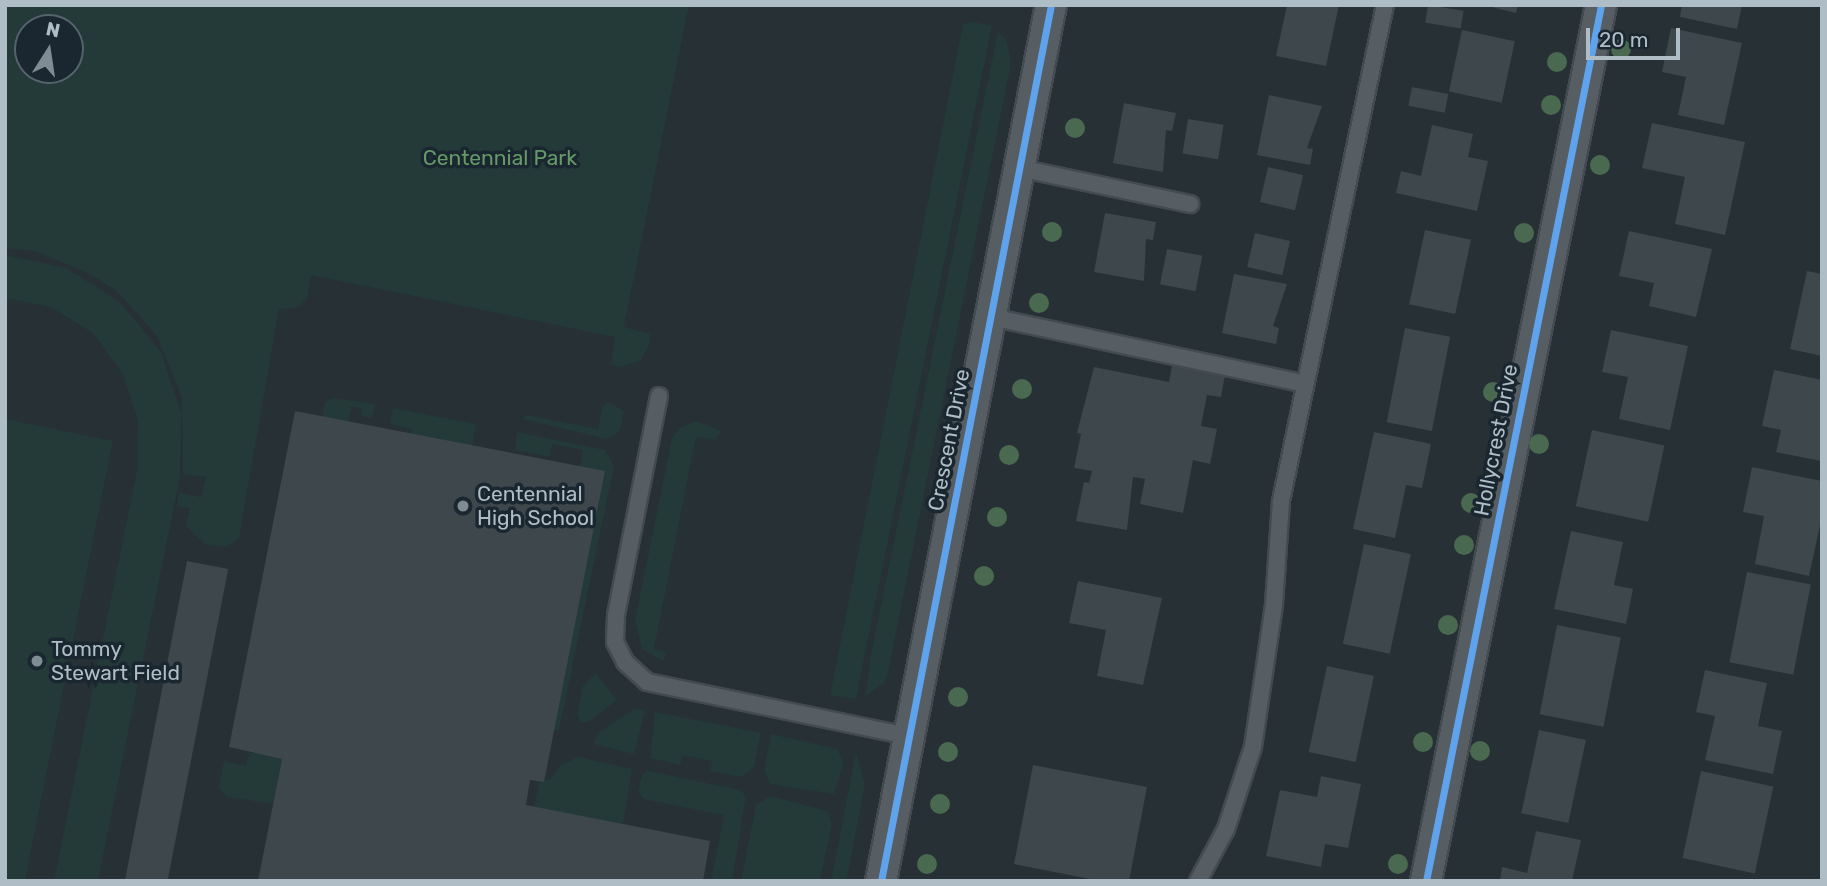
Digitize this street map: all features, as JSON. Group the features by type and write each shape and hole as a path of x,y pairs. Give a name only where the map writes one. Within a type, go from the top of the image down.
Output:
{"street":[{"name":"Crescent Drive","path":"881,881 1051,5"},
{"name":"Hollycrest Drive","path":"1426,881 1601,5"}],"lane":[{"path":"1198,881 1226,829 1253,747 1274,604 1281,501 1385,5"},
{"path":"1020,168 1190,204"},
{"path":"991,317 1305,384"},
{"path":"659,396 616,615 615,642 625,662 647,682 908,736"}],"green space":[{"name":"Centennial Park","path":"5,5 689,5 624,327 650,334 649,346 640,361 620,367 611,364 615,337 311,275 307,299 297,308 279,309 239,538 226,547 205,544 186,526 190,508 177,506 179,493 201,497 206,477 183,474 182,398 157,336 118,292 90,274 35,251 5,248"},
{"path":"974,22 992,26 856,699 830,695 963,24"},
{"path":"998,31 1007,41 1011,64 888,673 884,683 866,696 870,659"},
{"path":"5,255 66,268 120,302 161,352 181,413 180,477 98,881 54,881 137,470 138,421 123,374 94,334 51,307 5,298"},
{"path":"332,398 375,404 372,418 361,416 362,409 352,406 348,422 322,417 325,403"},
{"path":"608,402 624,411 620,431 607,439 523,419 526,415 598,429 602,408"},
{"path":"393,408 476,424 472,446 411,434 412,429 390,424"},
{"name":"Tommy Stewart Field","path":"5,419 113,441 25,881 5,881"},
{"path":"696,421 721,431 715,440 696,437 654,649 667,652 663,661 642,649 635,620 672,438 679,428"},
{"path":"517,432 605,450 614,466 559,730 553,730 605,472 580,467 583,450 552,444 550,457 515,450"},
{"path":"596,673 617,700 588,722 581,722 577,715 583,686"},
{"path":"634,709 645,710 634,754 594,744 597,734"},
{"path":"655,712 761,733 754,767 741,777 710,771 712,761 683,755 680,765 650,758"},
{"path":"771,734 837,749 844,762 834,794 770,784 764,770"},
{"path":"249,752 282,759 273,804 228,797 219,788 224,761 246,766"},
{"path":"856,752 865,785 847,878 831,881"},
{"path":"578,757 632,769 623,824 534,807 539,782 551,779 561,765"},
{"path":"648,771 740,790 746,796 732,881 711,881 724,815 643,799 638,791 642,774"},
{"path":"770,796 828,811 832,824 820,881 741,881 756,805"}],"building":[{"path":"1287,5 1339,5 1326,66 1276,56"},
{"path":"1428,5 1464,11 1461,28 1425,23"},
{"path":"1483,5 1518,5 1516,13"},
{"path":"1682,5 1742,5 1737,29 1680,17"},
{"path":"1671,28 1742,43 1724,125 1678,115 1686,77 1662,72"},
{"path":"1462,30 1515,41 1502,103 1449,92"},
{"path":"1412,87 1448,94 1445,113 1408,106"},
{"path":"1269,95 1322,106 1307,148 1313,149 1310,165 1257,155"},
{"path":"1124,103 1176,113 1172,131 1166,130 1163,172 1113,163"},
{"path":"1188,119 1224,125 1218,159 1183,154"},
{"path":"1652,123 1745,142 1725,235 1675,224 1685,177 1642,168"},
{"path":"1432,125 1473,134 1468,157 1488,161 1477,211 1396,193 1401,171 1421,176"},
{"path":"1268,167 1303,175 1295,210 1260,202"},
{"path":"1105,213 1156,222 1153,240 1146,239 1144,281 1094,272"},
{"path":"1425,230 1471,240 1455,314 1409,304"},
{"path":"1629,231 1712,249 1696,317 1649,306 1654,283 1619,276"},
{"path":"1255,233 1290,241 1282,275 1247,267"},
{"path":"1167,249 1202,256 1195,291 1160,284"},
{"path":"1807,271 1822,274 1822,356 1790,349"},
{"path":"1234,274 1287,284 1273,326 1279,328 1276,344 1222,333"},
{"path":"1405,328 1450,337 1432,431 1387,422"},
{"path":"1611,330 1688,346 1670,430 1619,419 1628,377 1602,372"},
{"path":"1172,365 1225,375 1221,397 1207,395 1201,426 1217,429 1210,464 1193,460 1183,513 1140,504 1145,479 1133,477 1127,530 1076,521 1084,482 1089,483 1092,471 1074,468 1081,434 1077,433 1094,367 1169,382"},
{"path":"1774,370 1822,380 1821,461 1776,452 1781,430 1762,426"},
{"path":"295,411 605,471 544,782 530,780 526,805 710,841 703,881 258,881 282,759 229,747"},
{"path":"1592,430 1664,445 1648,522 1576,506"},
{"path":"1374,432 1431,444 1422,488 1406,485 1395,538 1353,529"},
{"path":"1752,467 1822,481 1822,516 1809,576 1755,564 1764,516 1743,512"},
{"path":"1571,531 1623,542 1614,585 1633,589 1626,624 1554,609"},
{"path":"1364,544 1411,554 1390,654 1343,644"},
{"path":"187,561 228,569 168,881 125,881"},
{"path":"1747,572 1811,584 1793,675 1729,662"},
{"path":"1078,581 1162,598 1143,685 1097,676 1106,630 1069,623"},
{"path":"1557,625 1621,637 1603,727 1540,714"},
{"path":"1327,666 1374,676 1356,762 1309,752"},
{"path":"1705,670 1767,683 1758,726 1782,731 1773,774 1705,760 1715,716 1696,712"},
{"path":"1539,730 1586,740 1568,823 1521,813"},
{"path":"1033,765 1147,787 1129,881 1100,881 1014,864"},
{"path":"1701,771 1773,786 1755,873 1682,858"},
{"path":"1321,776 1361,784 1348,848 1325,844 1321,867 1266,856 1280,790 1317,797"},
{"path":"1536,831 1581,840 1572,881 1500,881 1502,867 1527,873"}],"cycle path":[{"path":"881,881 1051,5"},
{"path":"1426,881 1601,5"}],"place":[{"name":"Centennial High School","path":"463,506"},
{"name":"Tommy Stewart Field","path":"37,661"}]}
